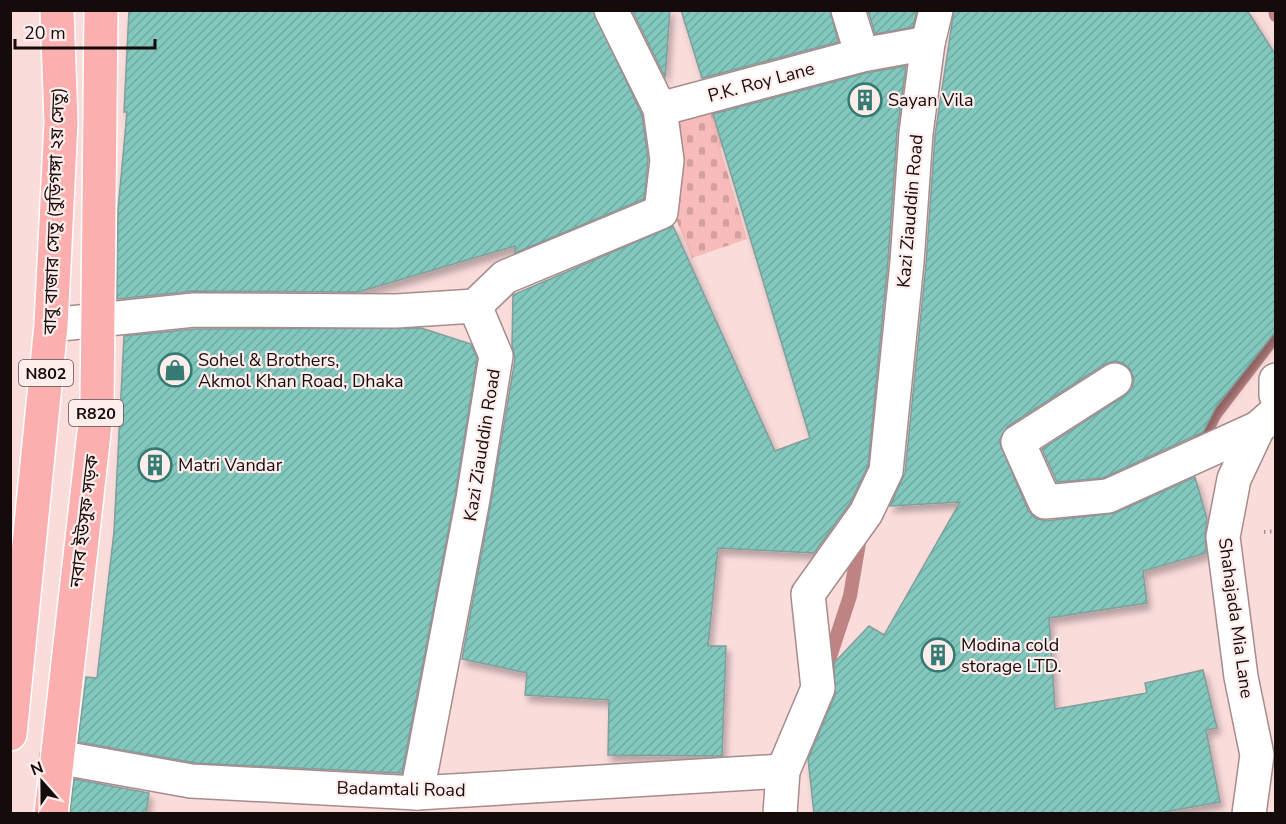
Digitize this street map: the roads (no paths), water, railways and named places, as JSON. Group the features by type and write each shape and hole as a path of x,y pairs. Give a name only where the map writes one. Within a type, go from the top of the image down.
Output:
{"highway":[{"name":"বাবু বাজার সেতু (বুড়িগঙ্গা ২য় সেতু)","path":"10,734 51,325 61,122 57,10"},
{"name":"নবাব ইউসুফ সড়ক","path":"51,813 97,406 101,10"}],"street":[{"path":"51,325 194,310 396,311 475,306 505,278 662,212 667,160 660,109 611,10"},
{"path":"848,10 862,55"},
{"name":"Kazi Ziauddin Road","path":"780,813 783,771 818,688 808,594 866,513 886,471 907,262 916,133 928,43 936,10"},
{"name":"P.K. Roy Lane","path":"660,109 862,55 928,43"},
{"name":"Kazi Ziauddin Road","path":"417,793 473,499 496,357 475,306"},
{"name":"Shahajada Mia Lane","path":"1115,380 1018,442 1045,502 1108,496 1267,420"},
{"path":"1275,380 1275,395"},
{"name":"Shahajada Mia Lane","path":"1249,813 1257,755 1241,677 1223,537 1234,479 1267,420"},
{"name":"Badamtali Road","path":"57,757 191,781 417,793 783,771"}],"waterway":[{"path":"1275,10 1276,15"},
{"path":"1197,449 1214,415 1272,339 1272,315 1276,310"},
{"path":"825,672 850,596 860,537"}],"place":[{"name":"Sayan Vila","path":"865,100"},
{"name":"Sohel & Brothers, Akmol Khan Road, Dhaka","path":"175,370"},
{"name":"Matri Vandar","path":"155,465"},
{"name":"Modina cold storage LTD.","path":"938,655"}]}
